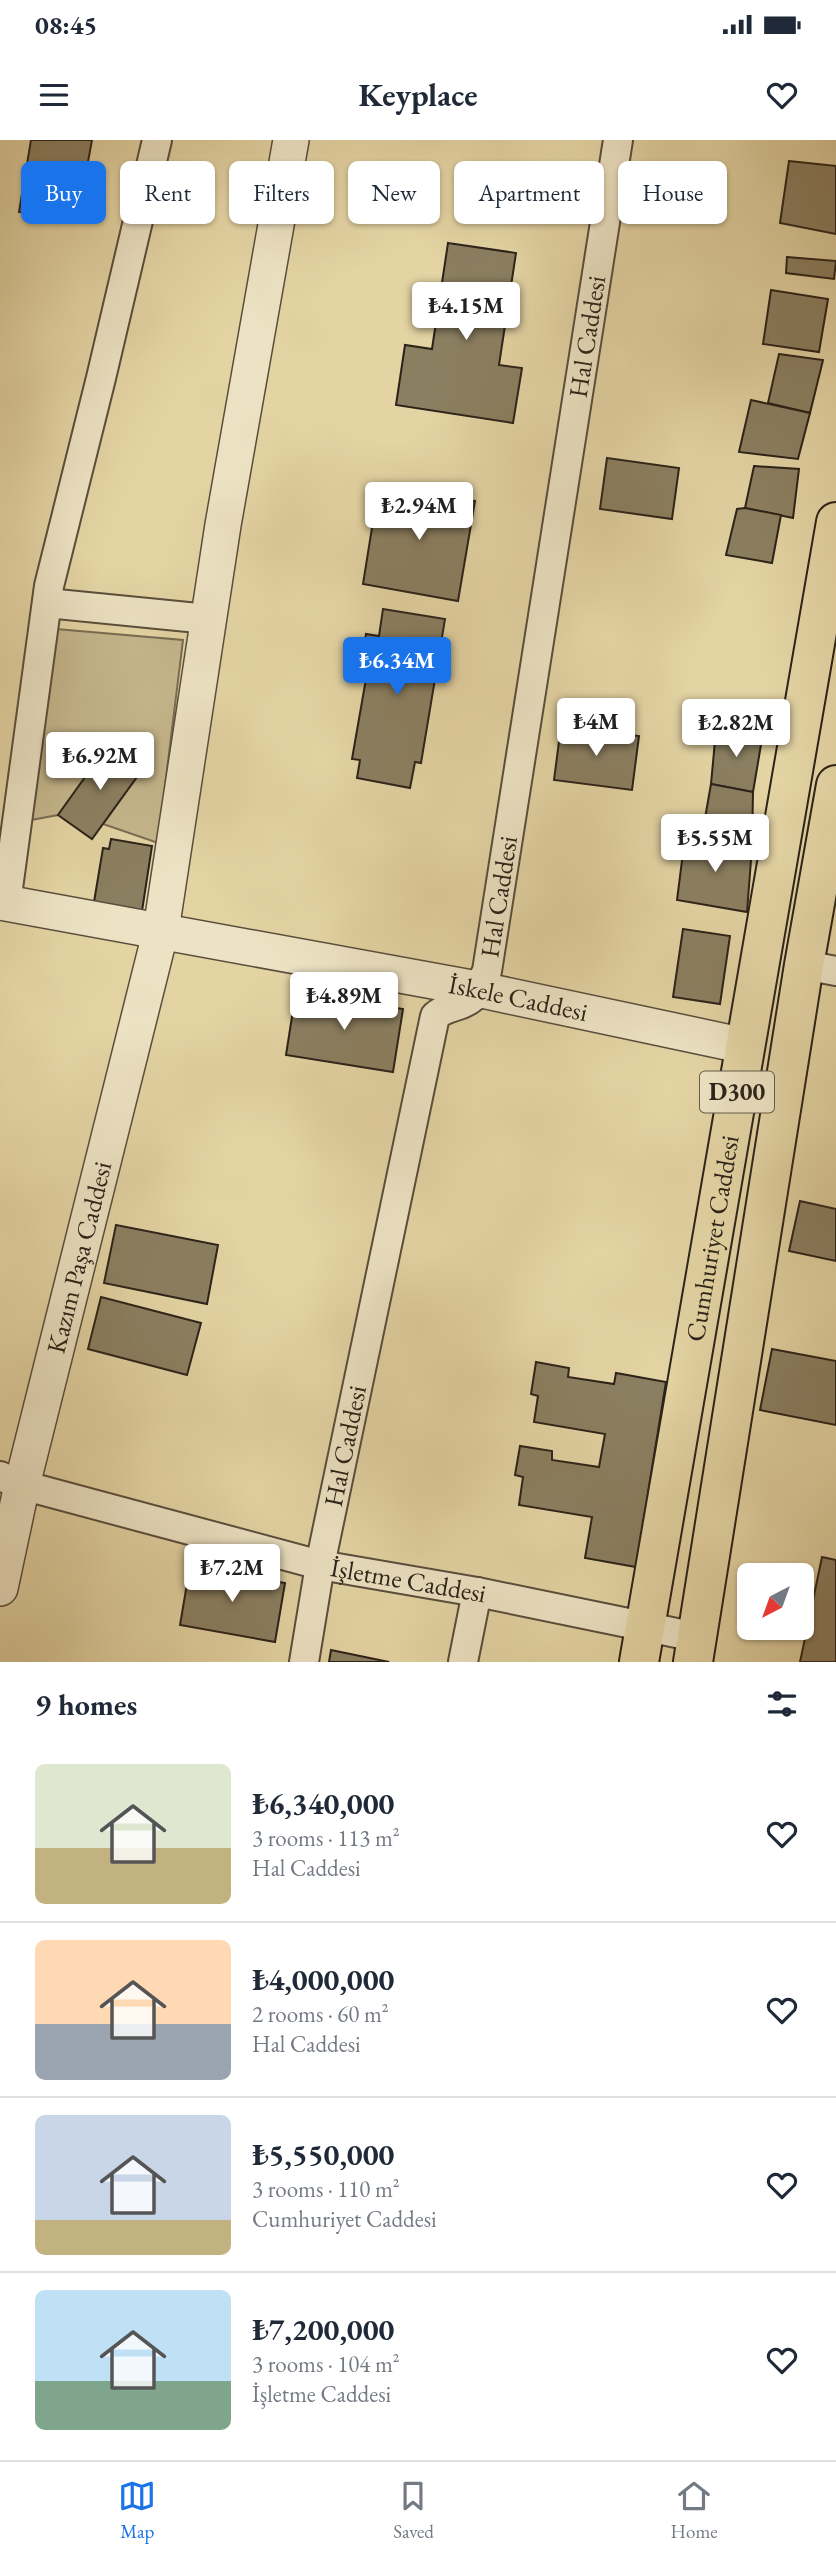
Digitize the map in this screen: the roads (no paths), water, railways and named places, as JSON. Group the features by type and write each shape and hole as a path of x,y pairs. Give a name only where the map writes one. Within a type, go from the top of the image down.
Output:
{"highway":[{"name":"Cumhuriyet Caddesi","path":"639,1662 836,523"},
{"name":"Cumhuriyet Caddesi","path":"695,1650 820,968 836,785"}],"street":[{"path":"3,903 49,586 102,378 156,140"},
{"name":"Kazım Paşa Caddesi","path":"0,1588 11,1480 161,930 223,525 291,140"},
{"name":"Hal Caddesi","path":"304,1662 320,1565 435,1016 443,1009 456,1006 472,997 487,971 618,140"},
{"path":"47,603 208,619"},
{"name":"İskele Caddesi","path":"3,903 477,989 745,1046"},
{"name":"İşletme Caddesi","path":"11,1480 320,1565 645,1625 695,1650"},
{"path":"463,1662 477,1592"}]}
